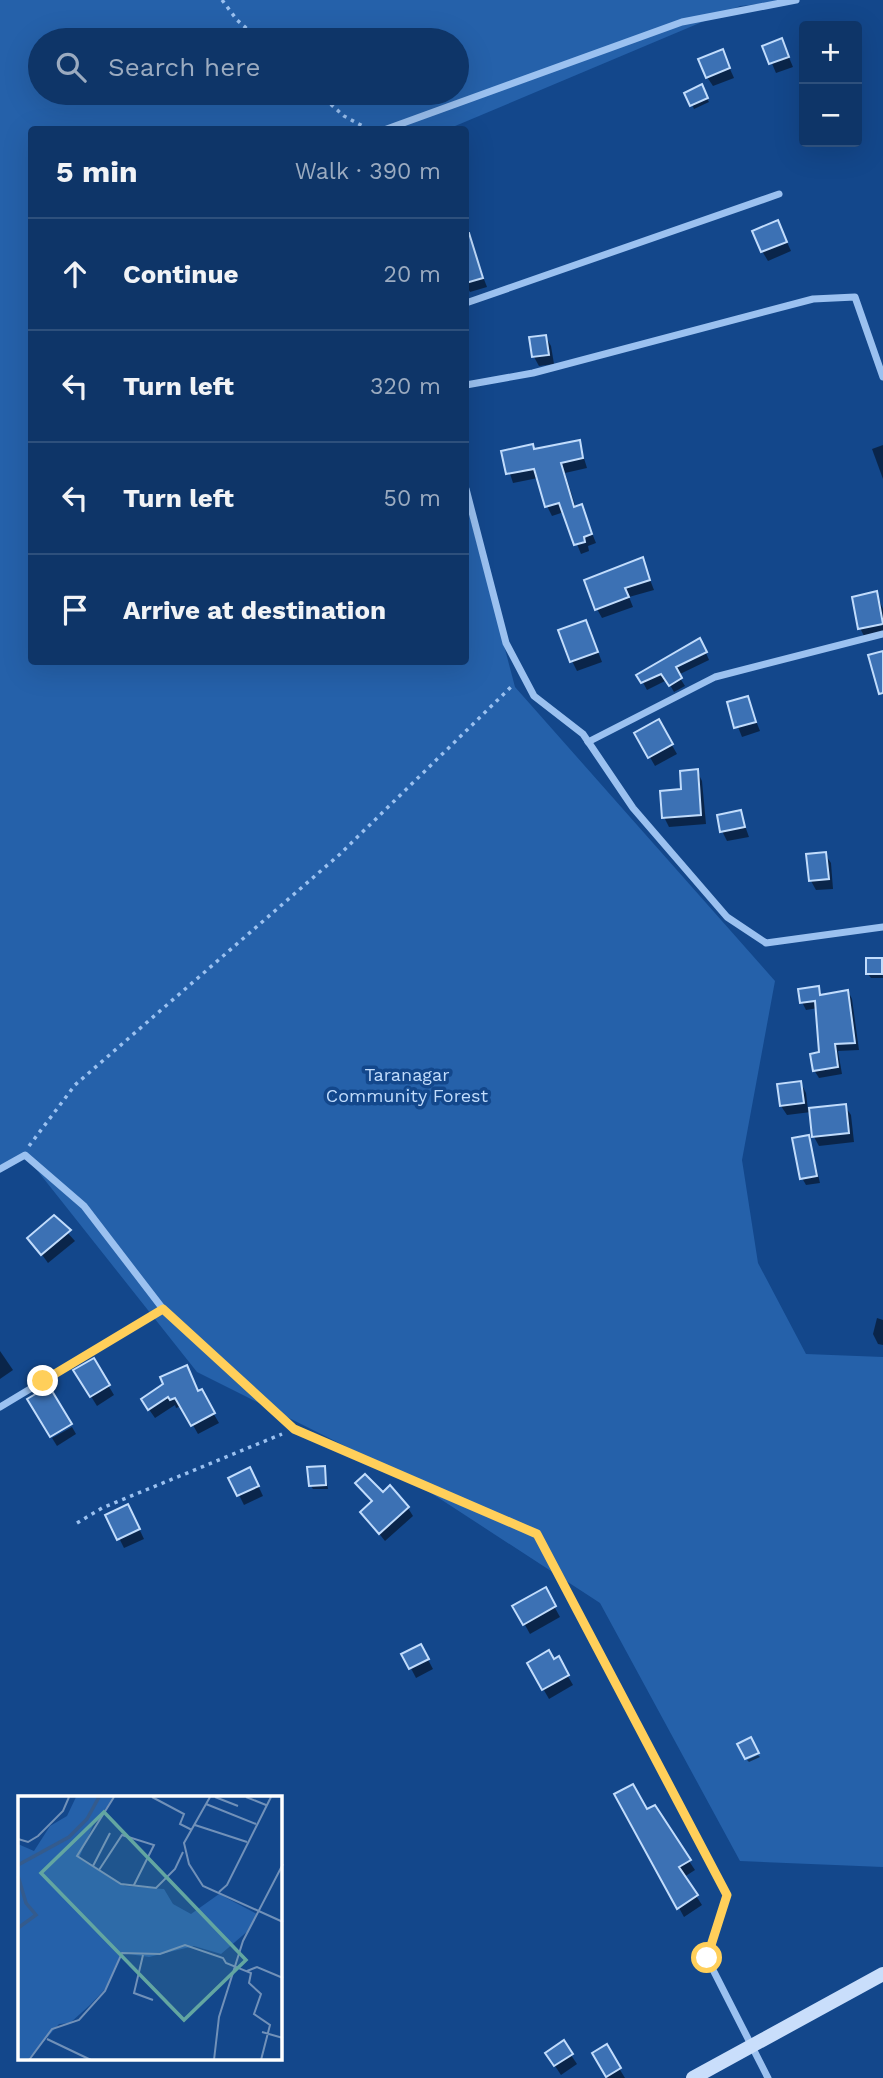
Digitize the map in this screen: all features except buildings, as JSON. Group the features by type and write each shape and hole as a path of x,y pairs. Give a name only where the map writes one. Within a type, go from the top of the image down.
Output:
{"street":[{"path":"469,99 682,22 796,0"},
{"path":"395,126 453,105"},
{"path":"469,302 779,194"},
{"path":"469,384 533,373 813,299 855,297 883,377"},
{"path":"469,501 506,643 534,696 583,734 633,808 727,917 766,943 883,928"},
{"path":"588,742 715,677 883,634"},
{"path":"0,1169 25,1155 84,1206 163,1309 294,1429 537,1534 727,1895 707,1958 768,2078"},
{"path":"0,1407 163,1309"},
{"path":"693,2078 883,1974"}],"path":[{"path":"222,0 246,28"},
{"path":"330,105 344,117 362,126"},
{"path":"25,1155 33,1137 75,1086 339,855 523,675"},
{"path":"77,1523 102,1508 294,1429"}],"green space":[{"name":"Taranagar Community Forest","path":"0,0 795,0 740,6 455,126 28,126 28,665 469,665 469,513 515,687 775,981 742,1160 758,1263 806,1354 883,1357 883,1867 740,1861 600,1603 405,1476 197,1372 25,1155 0,1165"}],"route":[{"path":"43,1381 129,1332 163,1309 294,1429 537,1534 727,1895 707,1958"}]}
